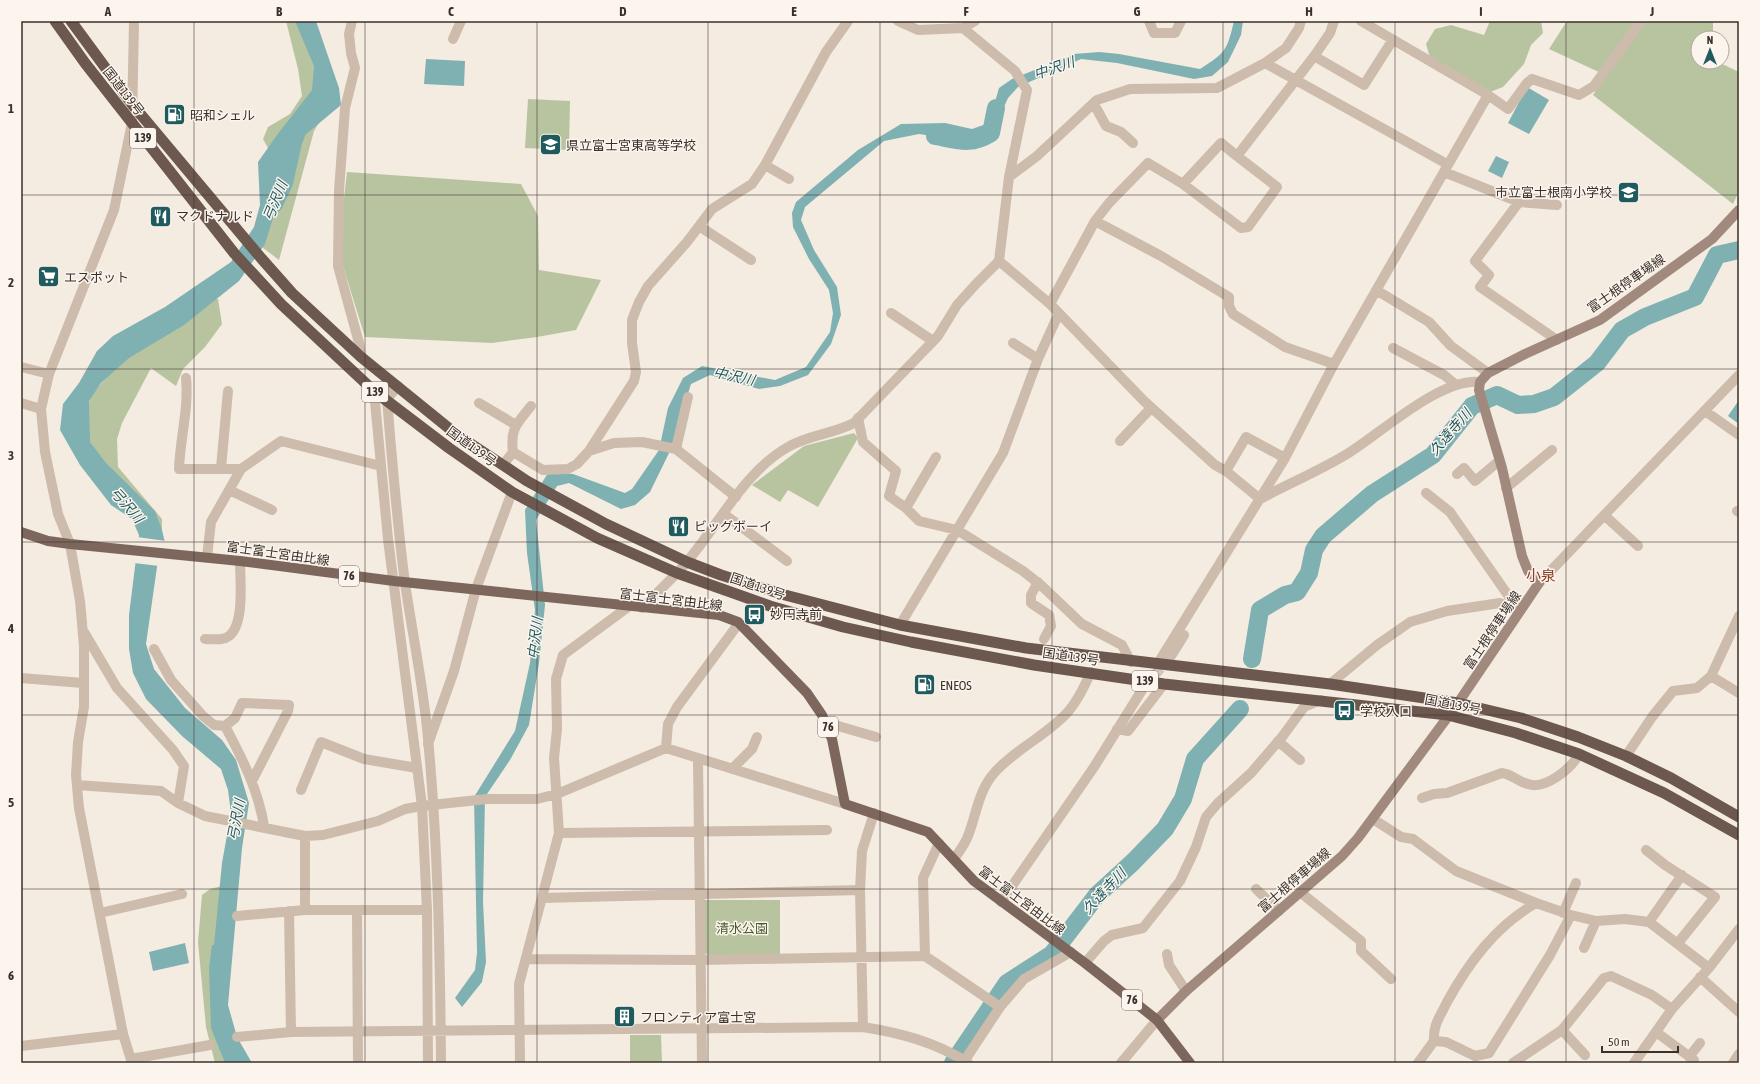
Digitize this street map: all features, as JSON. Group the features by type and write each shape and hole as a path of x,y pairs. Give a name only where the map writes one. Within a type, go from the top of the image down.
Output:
{"highway":[{"name":"国道139号","path":"55,21 85,63 234,252 281,304 374,391 387,399 449,448 514,493 597,538 677,573 770,606 843,627 911,642 1034,665 1091,672 1164,684 1448,715 1516,733 1580,754 1664,793 1739,835"},
{"name":"国道139号","path":"71,21 132,104 260,258 292,292 361,357 456,434 527,481 606,524 687,562 772,592 900,625 1026,648 1131,662 1330,684 1458,703 1521,718 1578,737 1626,756 1671,778 1739,817"}],"main road":[{"name":"富士根停車場線","path":"1479,386 1488,373 1600,320 1712,239 1739,210"},
{"path":"1479,386 1522,556 1528,571 1539,583"},
{"name":"富士富士宮由比線","path":"21,532 48,541 70,544 240,560 394,581 532,595 628,607 719,615 738,622 807,693 828,728 838,762 845,804 928,832 954,859 964,872 1001,902 1085,963 1157,1020 1190,1063"},
{"name":"富士根停車場線","path":"1157,1020 1186,990 1342,856 1373,819 1458,703 1539,583"}],"street":[{"path":"134,21 132,123 114,210 50,374 41,409 45,452 56,506 70,544 78,588 83,631 84,707 78,742 77,785 79,808 123,1034 131,1061 210,1045"},
{"path":"352,21 349,34 351,53 356,68 345,108 339,191 338,266 359,343 361,357"},
{"path":"453,38 461,21"},
{"path":"513,452 544,470 568,469 577,464 589,451 634,382 636,372 632,343 632,320 639,302 648,286 712,209 752,184 766,165 826,52 848,21"},
{"path":"898,21 918,30 964,28 975,21"},
{"path":"1149,21 1154,33 1175,34 1181,21"},
{"path":"1009,177 1037,156 1098,100 1130,89 1218,88 1265,64 1286,48 1299,28 1301,21"},
{"path":"1237,156 1330,34 1334,21"},
{"path":"1361,21 1392,41 1508,109 1527,83 1532,79 1579,95 1594,86 1642,21"},
{"path":"642,608 687,562 736,497 759,470 774,456 787,447 802,440 840,430 854,423 933,341 957,305 999,261 1009,177 1027,90 1014,70 964,28"},
{"path":"1314,56 1364,85 1392,41"},
{"path":"1265,64 1445,168 1519,202 1557,205"},
{"path":"1157,665 1285,458 1334,364 1445,168 1488,96"},
{"path":"1094,104 1106,126 1121,132 1134,143"},
{"path":"1050,304 1095,221 1109,203 1148,163 1183,184 1241,228 1248,227 1277,187 1221,143 1183,184"},
{"path":"766,165 789,179"},
{"path":"1519,202 1475,261 1489,275 1480,287 1557,340"},
{"path":"1095,221 1161,256 1229,297 1229,306 1233,314 1285,347 1334,364"},
{"path":"699,226 751,260"},
{"path":"999,261 1050,304 1151,408 1214,465 1226,471 1260,498"},
{"path":"1376,290 1429,322 1451,346 1488,373"},
{"path":"891,313 933,341"},
{"path":"900,625 1002,453 1038,359 1058,313"},
{"path":"1013,343 1038,359"},
{"path":"1393,348 1444,375 1455,384"},
{"path":"21,367 50,374"},
{"path":"1539,583 1739,375"},
{"path":"186,378 188,396 180,443 178,469 241,469"},
{"path":"1260,498 1346,455 1411,410 1455,384 1472,381 1479,386"},
{"path":"398,386 374,391 394,581 422,806 427,910 428,1063"},
{"path":"398,386 387,399 393,476 405,582 418,665 434,804 439,908 442,1063"},
{"path":"222,468 228,391"},
{"path":"676,449 688,397"},
{"path":"21,403 41,409"},
{"path":"479,403 516,425"},
{"path":"503,465 513,452 511,438 516,425 531,406"},
{"path":"1120,441 1151,408"},
{"path":"1705,411 1739,434"},
{"path":"858,418 863,442 896,471 889,496 906,508 919,521 957,530 1023,571 1038,582 1082,624 1122,645 1131,662"},
{"path":"1226,471 1246,437 1285,458"},
{"path":"207,557 211,522 241,469 281,441 381,466"},
{"path":"589,451 614,443 629,441 656,444 676,449 736,497"},
{"path":"1506,488 1552,450"},
{"path":"906,508 936,457"},
{"path":"1457,474 1464,468 1475,481 1499,461"},
{"path":"229,490 272,510"},
{"path":"428,744 454,671 476,589 514,493"},
{"path":"1426,493 1450,512 1519,611"},
{"path":"724,514 787,561"},
{"path":"1604,515 1638,546"},
{"path":"205,639 223,639 230,635 236,626 240,610 240,560"},
{"path":"1038,582 1031,595 1031,603 1049,615 1051,626 1044,639"},
{"path":"1171,656 1199,610 1197,601"},
{"path":"1330,684 1376,645 1410,622 1447,611 1500,603 1519,611"},
{"path":"520,1063 519,984 559,834 554,758 557,729 556,679 558,667 563,655 628,607"},
{"path":"1626,756 1652,717 1673,691 1697,688 1711,676 1739,617"},
{"path":"666,748 668,724 677,707 736,628 738,622"},
{"path":"83,631 117,688 173,750 184,766 178,803"},
{"path":"154,649 171,680 203,716 214,725 225,726 235,718 242,703 289,705 288,711 252,781"},
{"path":"954,859 968,837 976,804 995,772 1015,754 1053,726 1066,714 1074,705 1091,672"},
{"path":"1711,676 1739,693"},
{"path":"21,678 83,682"},
{"path":"1118,729 1128,731 1164,684"},
{"path":"1001,902 1094,767 1142,690"},
{"path":"1085,963 1104,941 1112,936 1144,928 1180,881 1196,847 1206,816 1251,773 1304,707 1321,700"},
{"path":"225,726 252,781 260,803 264,826"},
{"path":"828,728 838,726 876,737"},
{"path":"732,769 752,749 757,737"},
{"path":"1278,741 1300,760"},
{"path":"301,790 321,742 364,759 417,768"},
{"path":"77,785 161,791 178,803 206,816 221,820 264,826 305,836 323,835 344,831 378,821 405,809 422,806 491,799 538,799 556,794 666,748 845,804"},
{"path":"1422,798 1434,794 1447,793 1502,773 1508,774 1526,784 1534,786 1543,784 1564,771 1576,761 1580,754"},
{"path":"698,759 702,1063"},
{"path":"863,1027 860,890 862,851 874,814"},
{"path":"1373,819 1401,837 1413,839 1456,871 1536,903 1567,914 1596,921 1625,919 1649,922 1709,968"},
{"path":"559,834 826,830"},
{"path":"305,836 305,910"},
{"path":"925,956 923,878 939,843"},
{"path":"1646,850 1715,897 1678,943"},
{"path":"1649,922 1682,875"},
{"path":"1434,1041 1446,1042 1475,1056 1489,1053 1550,955 1567,914 1576,883"},
{"path":"1256,889 1279,911"},
{"path":"542,898 860,890"},
{"path":"1300,892 1360,941 1362,951 1390,979"},
{"path":"100,913 182,894"},
{"path":"1418,1063 1434,1041 1433,1029 1462,975 1499,928 1536,903"},
{"path":"238,916 305,910 427,910"},
{"path":"289,911 291,1032"},
{"path":"357,911 358,1063"},
{"path":"1584,948 1596,921"},
{"path":"1634,1063 1672,1009 1709,968 1739,929"},
{"path":"237,1037 291,1032 863,1027 897,1033 926,1042 952,1054 964,1062 999,1006 1024,979 1068,950"},
{"path":"1167,954 1169,965 1186,990"},
{"path":"526,959 700,960 925,956 999,1006"},
{"path":"1515,1063 1562,1030 1604,978 1612,976 1652,995 1672,1009"},
{"path":"1700,977 1739,1012"},
{"path":"1121,1063 1157,1020"},
{"path":"1562,1030 1585,1055"},
{"path":"1656,1032 1692,1058 1700,1043"},
{"path":"21,1046 123,1034"},
{"path":"1734,1063 1739,1054"}],"green space":[{"path":"286,21 307,21 334,98 314,131 279,260 254,241 273,157 263,139 268,127 290,114 302,96 298,69"},
{"path":"1490,21 1541,21 1543,33 1531,45 1524,64 1503,87 1490,92 1431,61 1426,44 1435,29 1451,25 1484,35"},
{"path":"1567,21 1637,21 1601,73 1549,49"},
{"path":"1642,21 1713,21 1713,30 1690,30 1690,70 1730,70 1730,68 1739,72 1739,191 1733,204 1593,95"},
{"path":"528,99 570,101 569,150 525,148"},
{"path":"347,172 521,184 538,216 539,270 601,280 576,330 492,343 365,337 338,250"},
{"path":"200,297 218,299 222,324 205,347 183,369 176,386 151,368 122,423 117,439 118,467 162,519 162,534 97,457 85,432 90,396 116,367"},
{"path":"854,433 858,438 818,507 788,490 780,502 752,485 804,446"},
{"path":"222,886 218,931 233,1063 215,1063 206,1027 198,942 202,895 210,889"},
{"name":"清水公園","path":"704,900 780,900 780,955 708,955 704,952"},
{"path":"630,1035 661,1035 662,1063 630,1063"}],"water":[{"path":"295,21 316,21 339,88 341,105 305,135 290,157 284,183 265,244 239,281 184,325 129,358 101,383 89,401 90,442 106,463 155,511 162,530 165,543 157,567 146,644 154,669 185,708 222,740 236,760 249,803 242,848 228,1005 237,1037 252,1063 225,1063 211,1028 209,968 212,945 214,945 222,863 231,813 228,790 221,769 182,736 146,699 133,673 129,649 129,615 139,535 132,519 111,505 80,465 60,430 63,404 79,383 97,351 113,336 165,307 231,262 254,227 260,205 258,162 312,90 314,66"},
{"path":"1234,21 1243,21 1241,35 1228,62 1212,76 1194,79 1117,63 1081,59 1018,87 1008,98 994,129 985,137 958,140 919,134 884,141 805,207 801,220 814,250 837,287 841,315 831,344 808,375 780,386 759,389 710,375 691,384 670,451 650,492 635,505 621,509 569,483 557,486 536,520 545,605 539,663 529,725 510,760 485,797 483,902 486,962 482,982 462,1007 455,998 475,970 477,953 474,797 515,731 530,663 535,610 527,553 525,510 548,473 573,474 625,493 632,489 659,450 668,408 683,378 702,366 775,380 806,367 830,332 833,313 829,290 809,259 793,227 792,213 796,202 858,150 901,124 945,123 972,129 989,123 999,88 1012,79 1074,54 1099,52 1119,54 1200,69 1215,59 1224,50 1227,45"},
{"path":"426,59 465,61 464,86 424,84"},
{"path":"1527,87 1549,100 1529,134 1508,123"},
{"path":"1496,156 1509,162 1502,178 1488,171"},
{"path":"1739,400 1739,424 1728,416"},
{"path":"185,943 189,963 153,971 149,952"}],"pier":[{"path":"137,537 166,541 159,566 134,563"}],"waterway":[{"name":"中沢川","path":"935,136 964,141 977,140 984,137 991,133 996,108"},
{"name":"弓沢川","path":"274,204 284,183 296,134"},
{"name":"久遠寺川","path":"1252,659 1260,610 1285,595 1297,592 1309,573 1314,550 1323,536 1372,494 1433,455 1472,406 1497,395 1518,405 1534,404 1554,397 1597,363 1622,330 1645,317 1695,297 1717,255 1739,250"},
{"name":"久遠寺川","path":"953,1063 1007,983 1052,954 1097,895 1133,862 1165,829 1183,799 1195,759 1240,709"}],"tunnel":[{"path":"1144,687 1168,660"}],"place":[{"name":"昭和シェル","path":"174,115"},
{"name":"県立富士宮東高等学校","path":"551,145"},
{"name":"市立富士根南小学校","path":"1628,192"},
{"name":"マクドナルド","path":"161,216"},
{"name":"エスポット","path":"49,277"},
{"name":"ビッグボーイ","path":"679,526"},
{"name":"妙円寺前","path":"755,614"},
{"name":"ENEOS","path":"924,685"},
{"name":"学校入口","path":"1345,711"},
{"name":"フロンティア富士宮","path":"625,1017"}],"district":[{"name":"小泉","path":"1541,576"}]}
